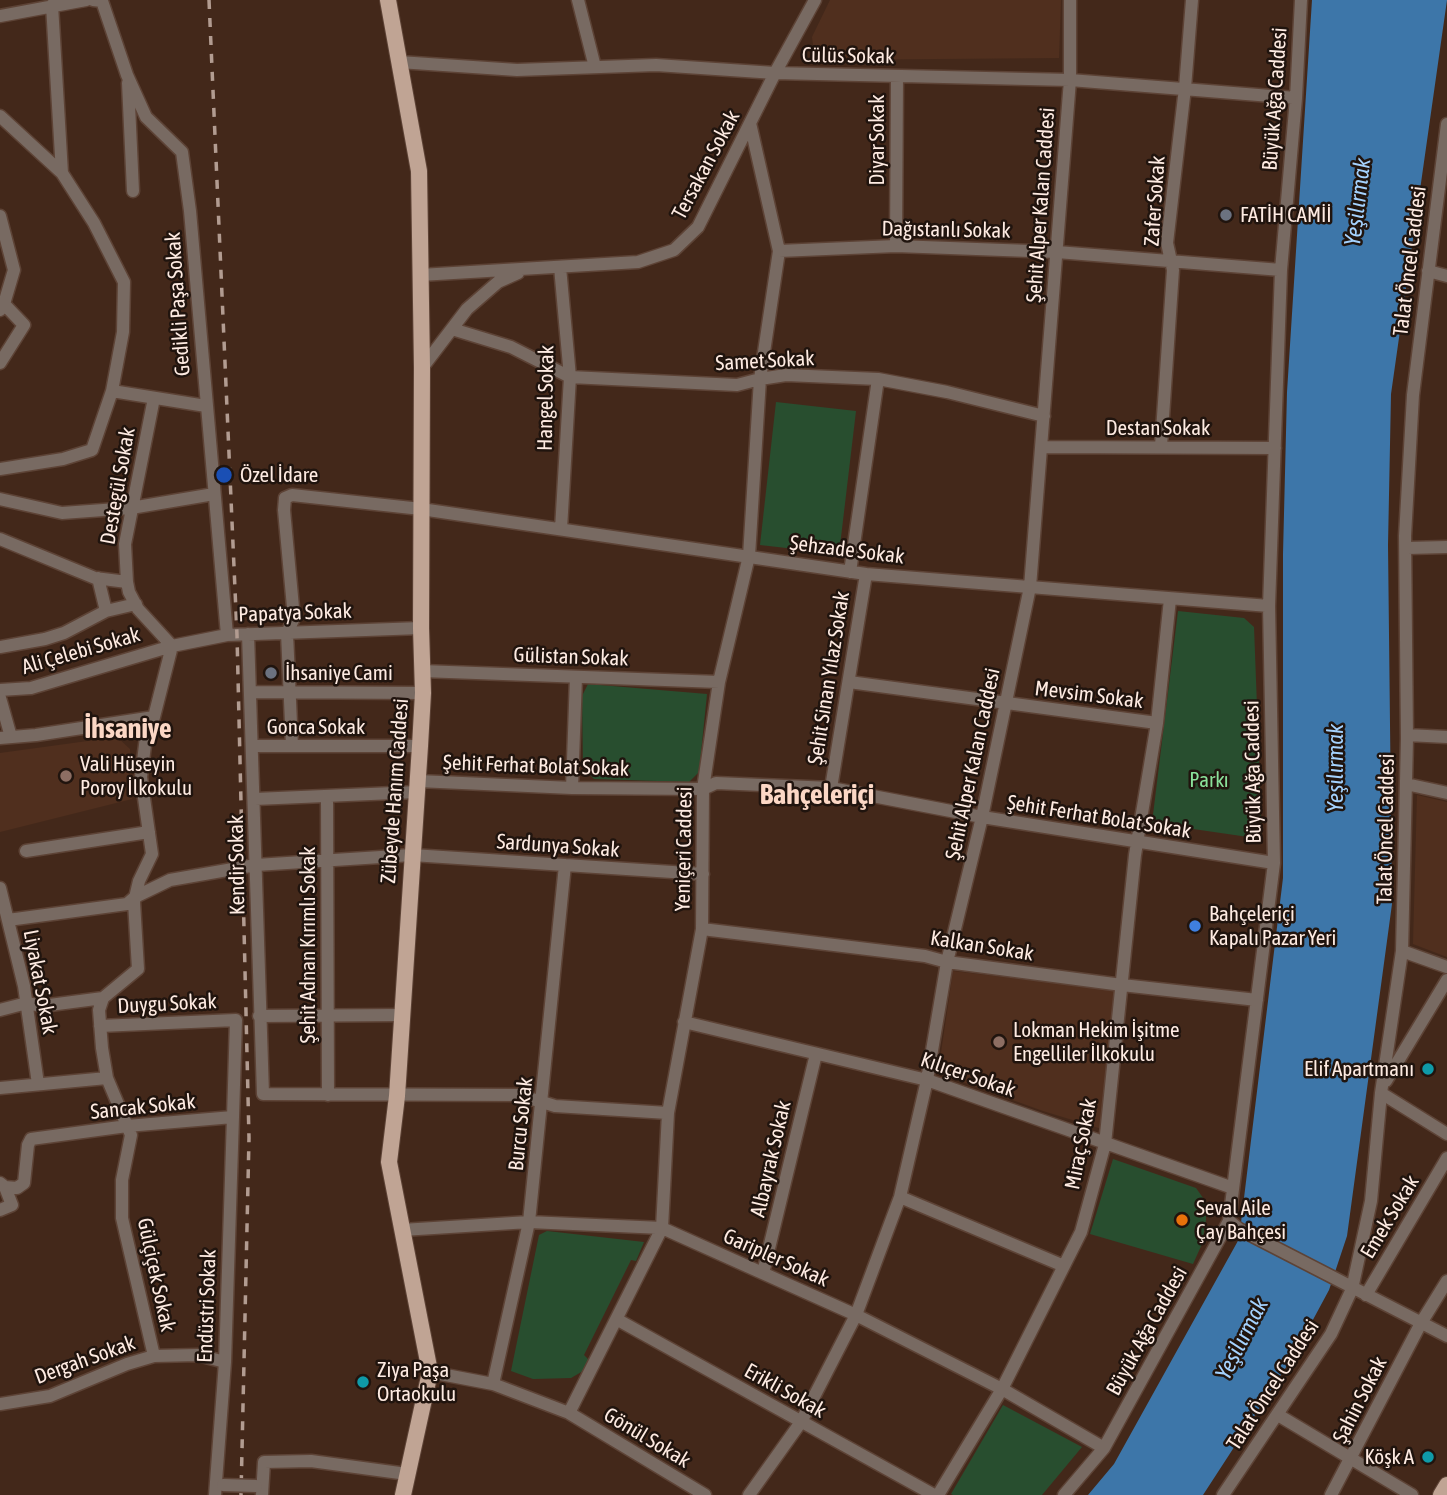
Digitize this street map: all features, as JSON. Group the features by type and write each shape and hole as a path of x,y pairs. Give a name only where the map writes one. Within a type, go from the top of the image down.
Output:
{"main road":[{"name":"Zübeyde Hanım Caddesi","path":"388,0 419,171 422,368 421,746 397,1096 389,1163 430,1372 403,1495"},
{"path":"1441,1495 1447,1485"}],"street":[{"path":"0,16 86,0"},
{"name":"Gedikli Paşa Sokak","path":"93,0 102,1 127,75 146,117 182,152 190,211 227,635"},
{"path":"578,0 595,66"},
{"name":"Tersakan Sokak","path":"421,275 638,262 674,250 698,227 775,73 815,0"},
{"name":"Şehit Alper Kalan Caddesi","path":"749,1495 802,1422 856,1315 900,1197 927,1080 947,962 982,817 1030,587 1070,80 1070,0"},
{"name":"Zafer Sokak","path":"1161,446 1173,270 1167,243 1192,0"},
{"name":"Büyük Ağa Caddesi","path":"1064,1495 1104,1448 1234,1225 1233,1188 1274,863 1269,606 1280,271 1296,98 1301,0"},
{"path":"52,5 62,173"},
{"name":"Cülüs Sokak","path":"399,62 517,70 656,65 775,73 1070,80 1296,98"},
{"path":"127,75 133,191"},
{"name":"Diyar Sokak","path":"896,246 897,76"},
{"path":"0,116 62,173 94,223 124,282 123,332 112,391 92,450 62,459 0,469"},
{"name":"Yeniçeri Caddesi","path":"569,1413 663,1228 668,1113 702,929 703,789 719,682 749,556 760,379 779,251 750,123"},
{"name":"Talat Öncel Caddesi","path":"1223,1495 1331,1334 1352,1289 1371,1201 1381,1090 1402,951 1407,548 1413,395 1447,126"},
{"path":"0,216 14,271 2,307 24,326 0,363"},
{"name":"Dağıstanlı Sokak","path":"779,251 896,246 1057,252 1280,271"},
{"name":"Hangel Sokak","path":"560,267 570,377 561,529"},
{"name":"Tersakan Sokak","path":"422,368 467,309 498,282 528,269"},
{"path":"1428,271 1447,276"},
{"name":"Samet Sokak","path":"452,328 511,347 570,377 737,385 786,375 878,379 947,392 1044,416"},
{"path":"850,572 878,379"},
{"path":"112,391 206,406"},
{"name":"Destegül Sokak","path":"154,398 125,544 127,582 136,604 172,646"},
{"name":"Destan Sokak","path":"1042,447 1275,448"},
{"path":"0,499 62,513 131,508 214,494"},
{"name":"Şehzade Sokak","path":"287,633 294,618 284,510 285,498 292,495 421,509 866,574 1269,606"},
{"path":"0,539 98,578 127,582"},
{"path":"1407,548 1447,547"},
{"name":"Şehit Sinan Yılaz Sokak","path":"831,788 866,574"},
{"path":"98,578 106,611"},
{"name":"Miraç Sokak","path":"936,1495 1002,1389 1081,1232 1105,1144 1137,843 1157,723 1170,599"},
{"path":"0,647 64,633 106,611 136,604"},
{"name":"Papatya Sokak","path":"172,646 227,635 421,628"},
{"path":"287,633 292,746"},
{"name":"Kendir Sokak","path":"248,634 263,1094 328,1095"},
{"path":"0,1010 26,1003 42,1006 103,998 138,969 135,897 139,881 152,854 141,776 146,737 154,717 172,646"},
{"name":"Ali Çelebi Sokak","path":"0,690 31,688 172,646"},
{"name":"Gülistan Sokak","path":"422,671 719,682"},
{"path":"572,788 576,677"},
{"name":"Mevsim Sokak","path":"849,682 1157,723"},
{"path":"251,692 423,694"},
{"path":"0,698 5,738 154,717"},
{"path":"1406,735 1447,737"},
{"name":"Gonca Sokak","path":"253,746 421,746"},
{"name":"Şehit Ferhat Bolat Sokak","path":"255,799 327,796 418,786 703,789 716,783 831,788 982,817 1274,863"},
{"path":"1406,784 1447,793"},
{"name":"Şehit Adnan Kırımlı Sokak","path":"327,796 328,1095"},
{"path":"26,851 149,832"},
{"name":"Sardunya Sokak","path":"8,920 127,904 135,897 170,880 256,865 328,860 412,855 703,874"},
{"name":"Burcu Sokak","path":"493,1384 529,1222 565,865"},
{"name":"Liyakat Sokak","path":"0,888 26,1003 38,1084"},
{"name":"Kalkan Sokak","path":"702,929 925,956 947,962 1122,985 1257,1000"},
{"path":"1402,951 1447,967"},
{"path":"1447,981 1381,1090 1447,1134"},
{"name":"Gülçiçek Sokak","path":"103,998 99,1010 107,1078 131,1135 122,1180 122,1219 154,1356"},
{"path":"259,1016 402,1015"},
{"name":"Duygu Sokak","path":"100,1026 236,1020 233,1117"},
{"name":"Kılıçer Sokak","path":"684,1022 927,1080 1233,1188"},
{"name":"Albayrak Sokak","path":"763,1273 816,1054"},
{"path":"0,1088 107,1078"},
{"path":"328,1095 519,1095 555,1106 668,1113"},
{"name":"Sancak Sokak","path":"3,1185 17,1188 24,1183 31,1139 127,1126 233,1117"},
{"name":"Endüstri Sokak","path":"218,1489 233,1117"},
{"name":"Emek Sokak","path":"1366,1295 1447,1158"},
{"path":"0,1209 12,1205 3,1185"},
{"path":"900,1197 1064,1266"},
{"name":"Garipler Sokak","path":"402,1230 529,1222 663,1228 856,1315 1002,1389 1104,1448"},
{"path":"1234,1225 1352,1289 1447,1336"},
{"name":"Şahin Sokak","path":"1331,1495 1421,1323 1447,1281"},
{"name":"Erikli Sokak","path":"618,1320 936,1495"},
{"name":"Dergah Sokak","path":"0,1404 50,1396 127,1364 154,1356 198,1355 225,1362"},
{"path":"430,1372 493,1384 569,1413"},
{"name":"Gönül Sokak","path":"569,1413 705,1495"},
{"path":"1278,1415 1412,1495"},
{"path":"218,1489 259,1491 256,1468 264,1468 264,1462 312,1461 407,1475"}],"shaded area":[{"path":"830,0 1061,0 1059,58 815,60 812,37"},
{"name":"Vali Hüseyin Poroy İlkokulu","path":"117,737 130,749 132,799 0,832 0,753"},
{"path":"1417,795 1447,802 1447,957 1413,944"},
{"name":"Lokman Hekim İşitme Engelliler İlkokulu","path":"953,971 1116,990 1102,1129 938,1073"}],"green space":[{"path":"776,402 856,411 839,554 760,545"},
{"name":"Parkı","path":"1178,611 1244,618 1254,627 1262,839 1152,823"},
{"path":"588,684 707,694 699,772 689,782 594,779 583,768 582,696"},
{"path":"1113,1159 1196,1188 1206,1202 1206,1220 1202,1244 1193,1264 1090,1234"},
{"path":"547,1231 644,1242 636,1261 631,1260 584,1355 590,1361 583,1371 571,1378 533,1379 511,1371 539,1235"},
{"path":"1003,1405 1082,1447 1042,1495 951,1494"}],"water":[{"name":"Yeşilırmak","path":"1312,0 1447,0 1391,394 1388,545 1392,904 1347,1236 1329,1290 1294,1355 1203,1495 1088,1495 1114,1464 1239,1239 1283,878 1283,554 1287,392"}],"railway":[{"path":"209,0 237,635 249,1138 241,1495"}],"place":[{"name":"FATİH CAMİİ","path":"1226,215"},
{"name":"Özel İdare","path":"224,475"},
{"name":"İhsaniye Cami","path":"271,673"},
{"name":"Vali Hüseyin Poroy İlkokulu","path":"66,776"},
{"name":"Bahçeleriçi Kapalı Pazar Yeri","path":"1195,926"},
{"name":"Lokman Hekim İşitme Engelliler İlkokulu","path":"999,1042"},
{"name":"Elif Apartmanı","path":"1428,1069"},
{"name":"Seval Aile Çay Bahçesi","path":"1182,1220"},
{"name":"Ziya Paşa Ortaokulu","path":"363,1382"},
{"name":"Köşk A","path":"1428,1457"}],"district":[{"name":"İhsaniye","path":"128,729"},
{"name":"Bahçeleriçi","path":"817,795"}]}
